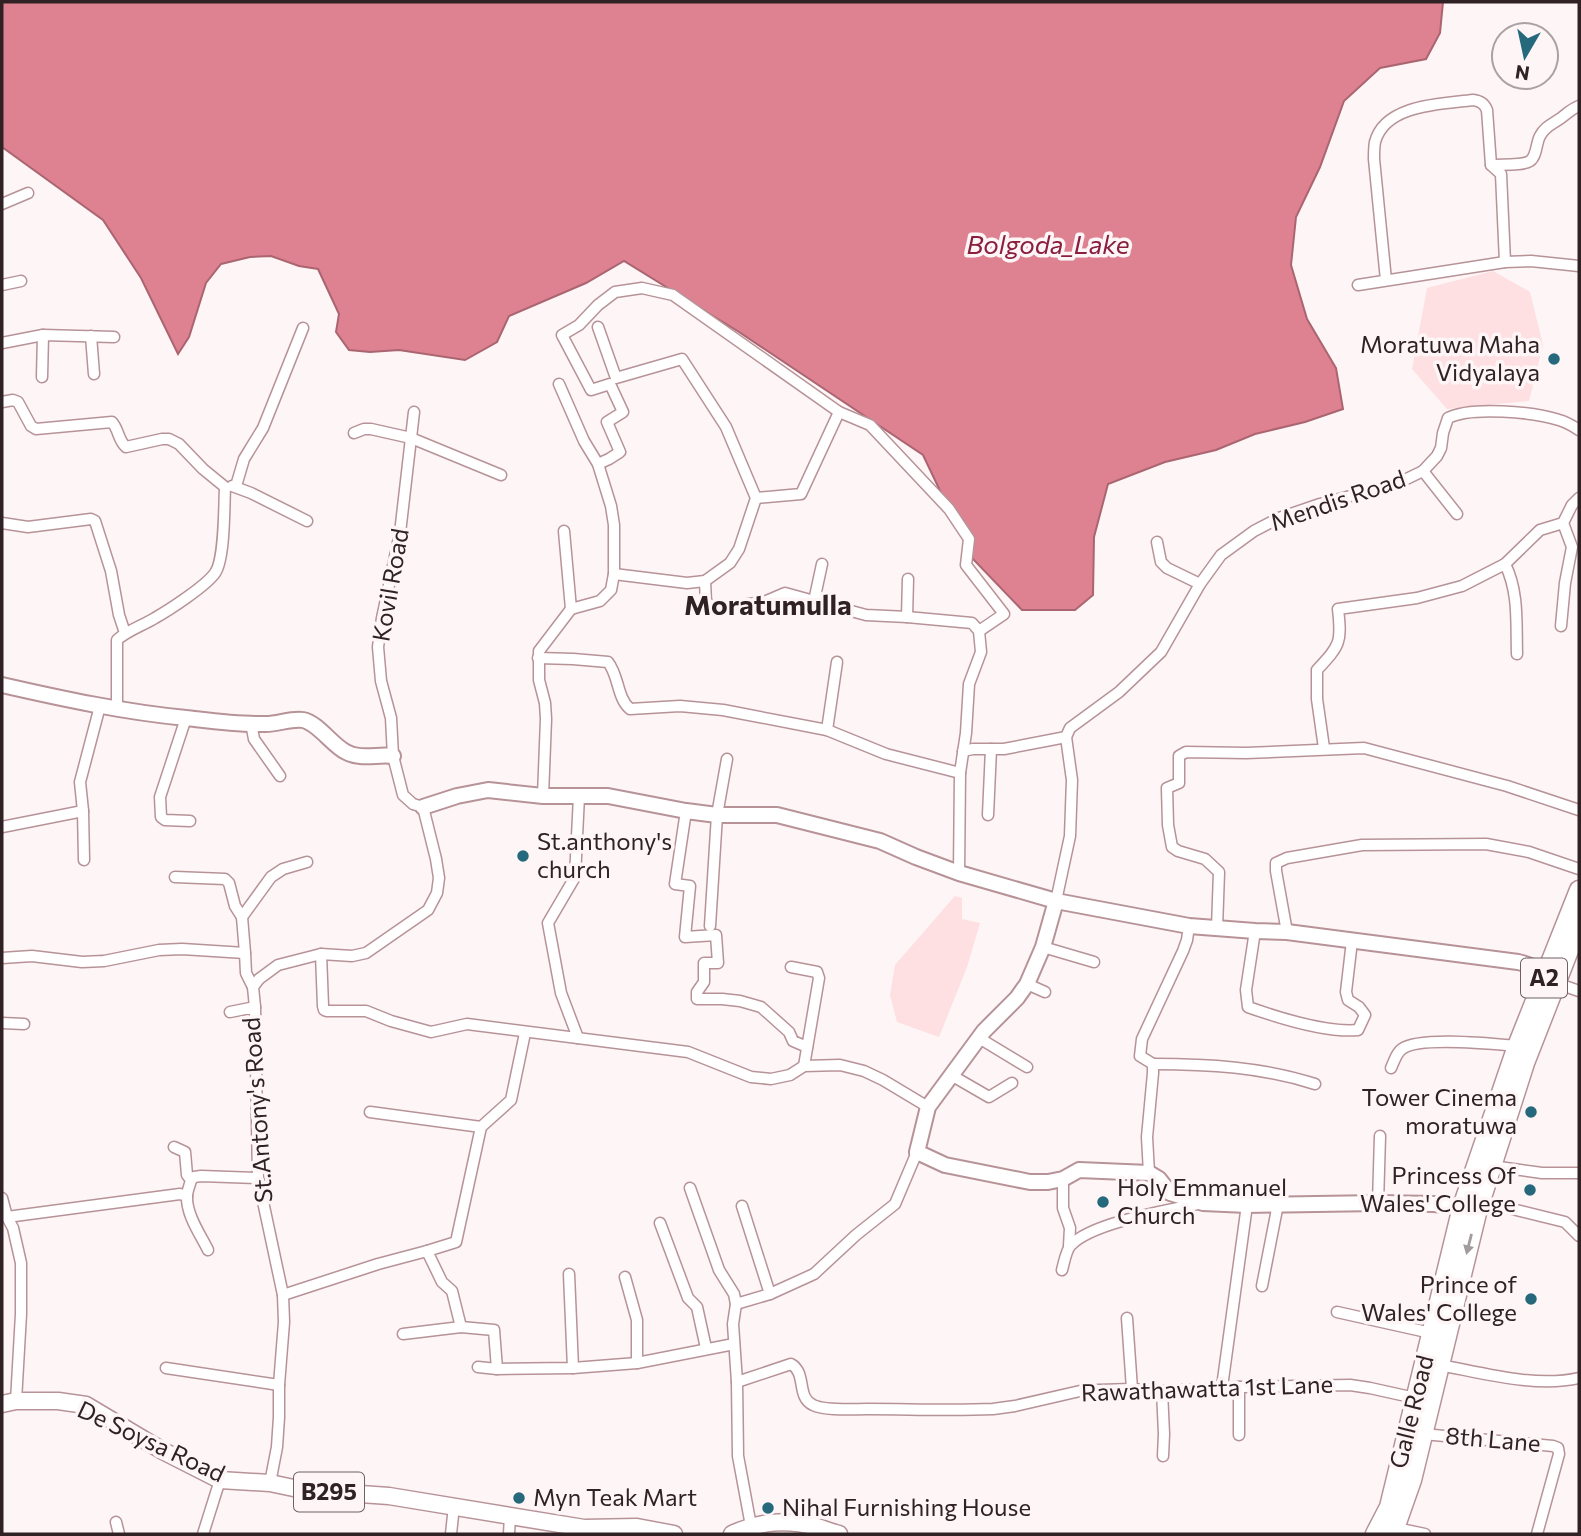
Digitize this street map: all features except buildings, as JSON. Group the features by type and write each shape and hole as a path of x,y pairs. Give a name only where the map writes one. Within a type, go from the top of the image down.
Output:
{"highway":[{"name":"Galle Road","path":"1395,1531 1412,1480 1440,1366 1471,1206 1492,1166 1579,890"},
{"name":"Galle Road","path":"1375,1534 1388,1507 1431,1333 1517,1046 1553,979 1575,947 1579,925"}],"main road":[{"name":"De Soysa Road","path":"9,1403 58,1401 86,1405 163,1451 220,1480 270,1483 303,1490 389,1496 584,1528 637,1527 674,1534"},
{"path":"732,1534 771,1522 818,1527 834,1534"}],"street":[{"path":"1386,280 1374,159 1375,140 1386,123 1399,113 1430,105 1473,100 1485,105 1491,165 1501,174 1505,261"},
{"path":"1491,165 1529,161 1534,157 1537,142 1544,130 1579,106"},
{"path":"2,204 28,194"},
{"path":"1357,285 1505,261 1579,266"},
{"path":"2,285 21,281"},
{"path":"598,464 620,452 607,422 623,412 610,384 591,390 562,335 579,325 597,305 615,292 642,288 673,295 839,412 870,425 949,509 969,539 966,565 1004,614 979,631"},
{"path":"598,327 616,378 682,359 726,427 756,499 739,549 730,563 705,581 687,583 614,574"},
{"path":"236,486 244,459 263,428 303,328"},
{"path":"42,377 44,335"},
{"path":"2,343 44,335 114,337"},
{"path":"91,337 94,374"},
{"path":"543,796 547,719 539,680 539,651 572,609 600,601 611,590 614,574 614,525 611,506 598,464 584,441 559,384"},
{"path":"2,402 18,402 31,426 36,429 112,422 126,447 169,439 179,444 225,487"},
{"name":"Mendis Road","path":"1066,737 1070,728 1119,692 1161,652 1220,555 1254,531 1279,518 1320,503 1396,484 1423,471 1441,448 1448,418 1457,413 1495,411 1531,414 1561,420 1579,430"},
{"name":"Kovil Road","path":"414,412 401,533 378,647 381,681 391,718 393,756 403,795 413,804 423,807"},
{"path":"756,499 801,494 839,412"},
{"path":"354,433 371,429 411,438 501,475"},
{"path":"1423,471 1457,514"},
{"path":"225,487 236,486 307,521"},
{"path":"117,710 117,640 190,595 214,575 222,551 225,487"},
{"path":"1324,748 1317,699 1317,670 1336,650 1340,632 1338,609 1417,598 1462,586 1505,564 1540,530 1563,523 1572,505 1579,498"},
{"path":"2,523 28,527 91,519 94,521 111,571 125,633"},
{"path":"1561,626 1572,547 1563,523"},
{"path":"564,531 572,609"},
{"path":"1157,542 1161,562 1167,568 1200,584"},
{"path":"814,601 822,564"},
{"path":"1505,564 1515,591 1517,654"},
{"path":"907,617 908,579"},
{"path":"705,581 706,603 719,608 764,602 785,593 866,615 972,622 979,631 981,652 969,684 960,773 959,873"},
{"path":"538,658 608,663 613,669 624,704 630,709 680,706 723,710 827,730 886,754 960,773"},
{"path":"827,730 837,662"},
{"path":"2,685 117,710 186,719 267,724 301,720 311,723 346,753 359,756 393,756"},
{"path":"84,860 80,782 100,706"},
{"path":"186,719 160,797 161,817 165,820 190,821"},
{"path":"251,723 254,739 280,776"},
{"path":"736,1304 770,1294 814,1274 895,1204 917,1152 928,1107 978,1038 1017,998 1027,984 1043,947 1070,836 1072,780 1066,737 1004,749 964,751"},
{"path":"1217,928 1220,872 1205,859 1178,851 1172,846 1168,825 1167,788 1179,783 1179,756 1186,752 1364,748 1507,786 1579,810"},
{"path":"988,815 991,749"},
{"path":"710,926 717,815 727,759"},
{"path":"423,807 488,790 543,796 608,796 717,815 777,815 880,841 959,873 1056,901 1189,926 1287,932 1518,962 1531,965 1579,991"},
{"path":"578,1038 561,993 548,923 575,877 579,796"},
{"name":"St.Antony's Road","path":"270,1483 279,1417 284,1322 283,1295 258,1178 253,987 278,965 321,954 352,956 366,953 428,910 437,893 439,878 423,807"},
{"path":"2,827 83,811"},
{"path":"685,811 675,884 690,886 685,937 716,935 718,963 704,963 704,982 697,992 697,999 740,1001 761,1007 789,1032 793,1041 807,1046"},
{"path":"1287,932 1276,863 1287,858 1362,845 1486,844 1528,852 1579,869"},
{"path":"242,917 271,877 283,869 307,863"},
{"path":"174,877 225,879 229,883 235,906 242,917 246,973 253,987"},
{"path":"1189,926 1183,951 1142,1039 1140,1056 1153,1064 1247,1068 1315,1084"},
{"path":"1255,931 1246,990 1248,1007 1343,1031 1358,1030 1365,1015 1348,1000 1346,992 1352,941"},
{"path":"1043,947 1094,962"},
{"path":"2,958 32,956 82,962 104,961 159,950 245,953"},
{"path":"321,954 323,1006 327,1012 366,1011 432,1032 467,1024 688,1052 751,1077 771,1079 790,1075 804,1066 840,1065 864,1070 928,1107"},
{"path":"791,967 817,972 819,978 804,1066"},
{"path":"1027,984 1045,992"},
{"name":"St.Antony's Road","path":"230,1012 255,1007"},
{"path":"2,1023 24,1024"},
{"path":"283,1295 456,1242 481,1127 511,1100 525,1032"},
{"path":"978,1038 1027,1067"},
{"path":"1391,1068 1398,1051 1406,1046 1474,1043 1517,1046"},
{"path":"1149,1173 1147,1137 1153,1064"},
{"path":"951,1074 989,1097 1012,1083"},
{"path":"370,1112 481,1127"},
{"path":"1378,1203 1380,1136"},
{"path":"174,1147 185,1152 186,1171 191,1180"},
{"path":"917,1152 945,1165 1030,1182 1063,1179 1079,1170 1149,1173 1160,1180 1170,1193 1203,1203 1434,1204 1517,1210 1565,1222 1579,1236"},
{"path":"1492,1166 1542,1173 1579,1173"},
{"path":"208,1250 193,1221 187,1196 191,1180 201,1176 258,1178"},
{"path":"1062,1270 1069,1246 1070,1228 1063,1208 1063,1179"},
{"path":"690,1188 719,1270 734,1294 736,1304 733,1324 738,1456 751,1526"},
{"path":"7,1217 180,1194 187,1196"},
{"path":"2,1198 13,1228 21,1263 21,1314 9,1403"},
{"path":"1069,1246 1088,1232 1124,1220 1203,1203"},
{"path":"1262,1286 1278,1204"},
{"path":"1222,1387 1247,1205"},
{"path":"743,1206 770,1294"},
{"path":"660,1223 688,1298 697,1307 706,1348"},
{"path":"427,1251 442,1282 452,1291 461,1327"},
{"path":"569,1275 573,1368"},
{"path":"625,1277 637,1320 637,1363"},
{"path":"1337,1312 1431,1333"},
{"path":"1127,1318 1132,1389"},
{"path":"403,1334 461,1327 494,1329 497,1369"},
{"path":"478,1367 573,1368 637,1363 734,1344"},
{"name":"Rawathawatta 1st Lane","path":"737,1382 791,1364 799,1371 804,1396 810,1404 823,1408 856,1409 993,1409 1080,1391 1162,1391 1222,1387 1350,1385 1415,1398"},
{"path":"1440,1366 1537,1381 1579,1378"},
{"path":"166,1368 279,1385"},
{"path":"1239,1387 1239,1435"},
{"path":"1162,1391 1163,1456"},
{"name":"8th Lane","path":"1423,1434 1558,1448 1559,1454 1537,1534"},
{"path":"203,1534 220,1480"},
{"path":"451,1534 454,1506"},
{"path":"509,1534 510,1516"},
{"path":"116,1522 120,1534"},
{"path":"1395,1531 1425,1534"}],"shaded area":[{"path":"1493,271 1530,292 1543,345 1529,401 1447,409 1412,369 1427,288"},
{"path":"955,896 962,898 962,919 980,923 967,967 939,1037 897,1022 890,995 895,965"}],"water":[{"name":"Bolgoda_Lake","path":"2,2 1443,2 1440,33 1426,59 1380,68 1344,101 1320,167 1296,217 1291,265 1307,319 1336,368 1343,409 1305,422 1255,434 1216,450 1165,462 1108,484 1094,537 1093,595 1075,610 1022,610 972,558 923,455 739,332 624,261 586,283 509,316 497,342 465,360 399,350 349,350 336,332 339,314 318,269 299,266 271,256 250,257 221,264 206,283 189,337 178,354 141,278 103,220 2,147"}],"place":[{"name":"Moratuwa Maha Vidyalaya","path":"1554,359"},
{"name":"St.anthony's church","path":"523,856"},
{"name":"Tower Cinema moratuwa","path":"1531,1112"},
{"name":"Princess Of Wales' College","path":"1530,1190"},
{"name":"Holy Emmanuel Church","path":"1103,1202"},
{"name":"Prince of Wales' College","path":"1531,1299"},
{"name":"Myn Teak Mart","path":"519,1498"},
{"name":"Nihal Furnishing House","path":"768,1508"}],"district":[{"name":"Moratumulla","path":"768,605"}]}
